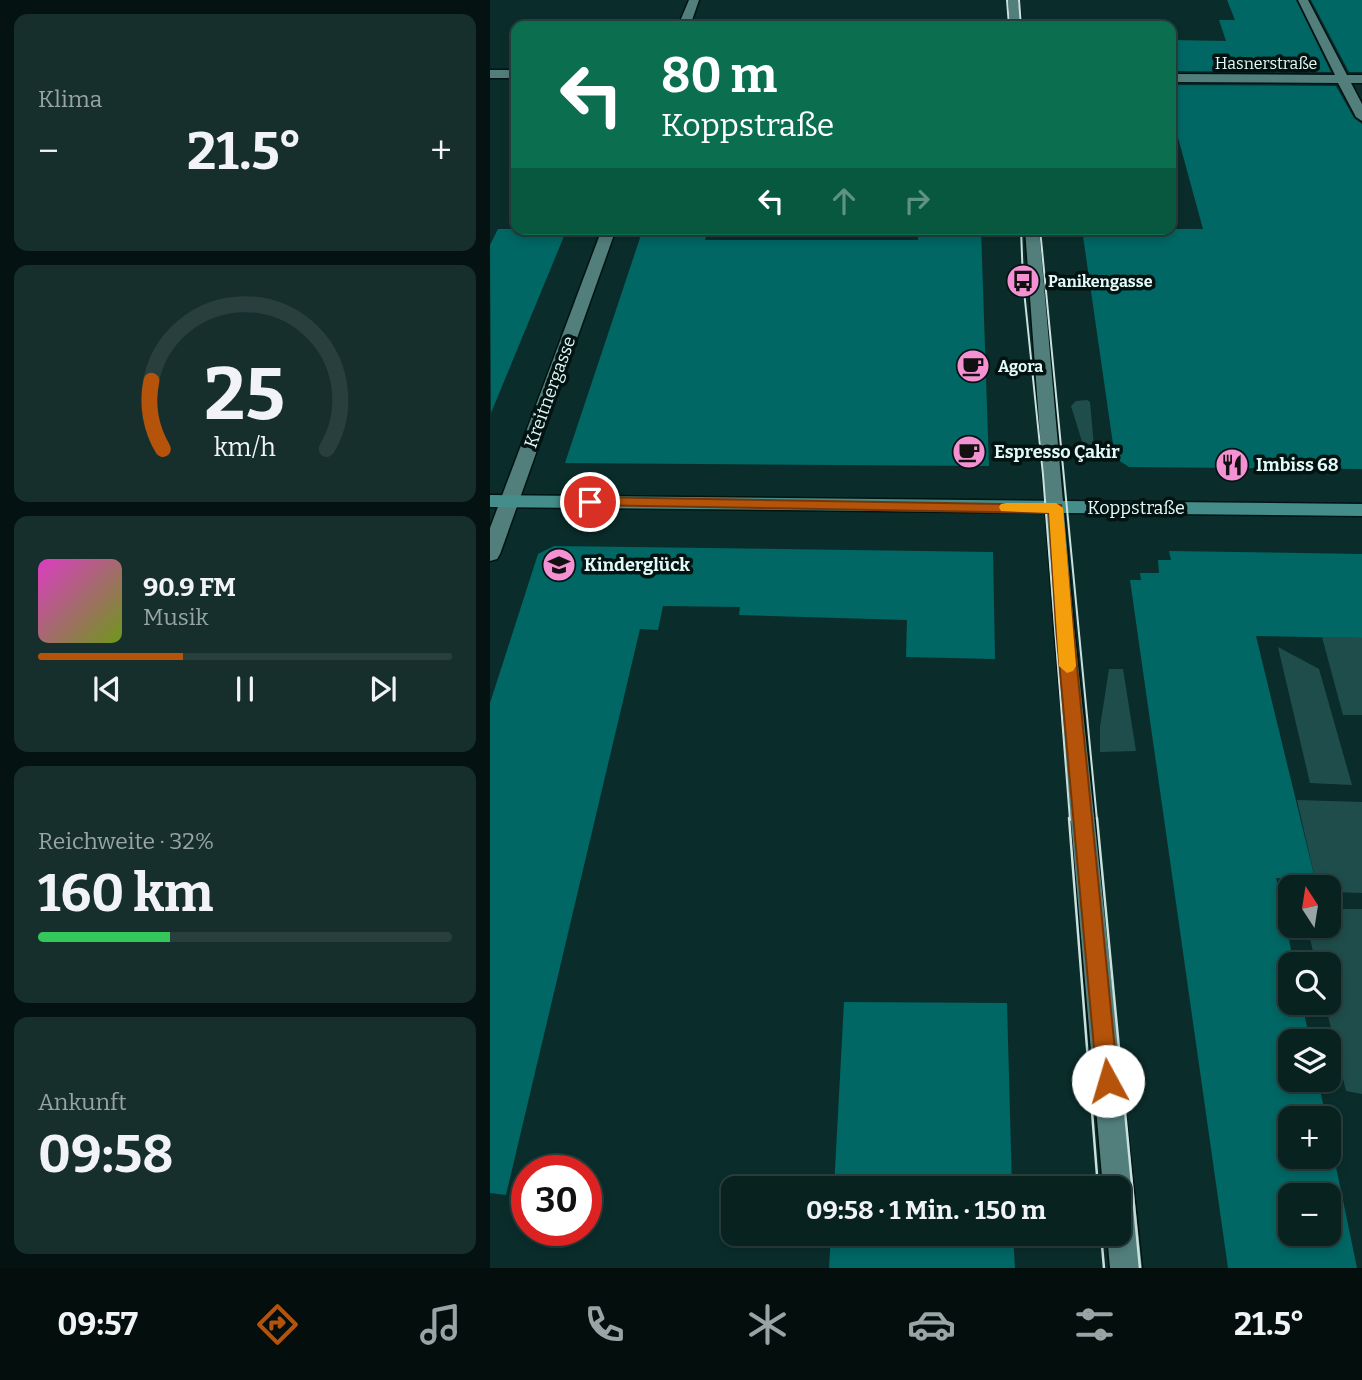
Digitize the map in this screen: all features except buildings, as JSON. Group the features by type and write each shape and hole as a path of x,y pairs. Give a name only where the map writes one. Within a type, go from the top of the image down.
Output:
{"main road":[{"name":"Koppstraße","path":"500,501 1362,510"}],"street":[{"path":"686,21 694,0"},
{"path":"1013,0 1015,21"},
{"path":"1303,0 1362,117"},
{"path":"490,74 511,74"},
{"name":"Hasnerstraße","path":"1176,78 1362,79"},
{"name":"Kreitnergasse","path":"490,554 500,501 607,235"},
{"path":"1033,235 1064,627 1117,1176"},
{"path":"1124,1246 1126,1268"}],"shaded area":[{"path":"1076,401 1090,402 1094,446 1084,448 1071,406"},
{"path":"1322,637 1362,638 1362,715 1343,715"},
{"path":"1278,647 1319,669 1352,785 1310,783"},
{"path":"1109,669 1123,669 1136,751 1100,752 1100,727"},
{"path":"1297,800 1362,802 1362,893 1341,892 1341,875 1314,875"},
{"path":"1341,909 1362,909 1362,1094 1346,1091 1341,1070 1341,1029 1331,1029 1328,1015 1341,1015 1341,952 1313,952 1310,938 1341,938"}],"tram line":[{"path":"1007,0 1009,21"},
{"path":"1019,0 1021,21"},
{"path":"1021,235 1070,820"},
{"path":"1041,235 1097,820"},
{"path":"1069,818 1097,1176"},
{"path":"1097,818 1140,1268"},
{"path":"1102,1246 1104,1268"}],"slow traffic":[{"path":"1006,507 1056,508 1067,666"}],"place":[{"name":"Panikengasse","path":"1023,281"},
{"name":"Agora","path":"973,366"},
{"name":"Espresso Çakir","path":"969,452"},
{"name":"Imbiss 68","path":"1232,465"},
{"name":"Kinderglück","path":"559,565"}],"route":[{"path":"590,502 1056,508 1064,627 1108,1081"}]}
